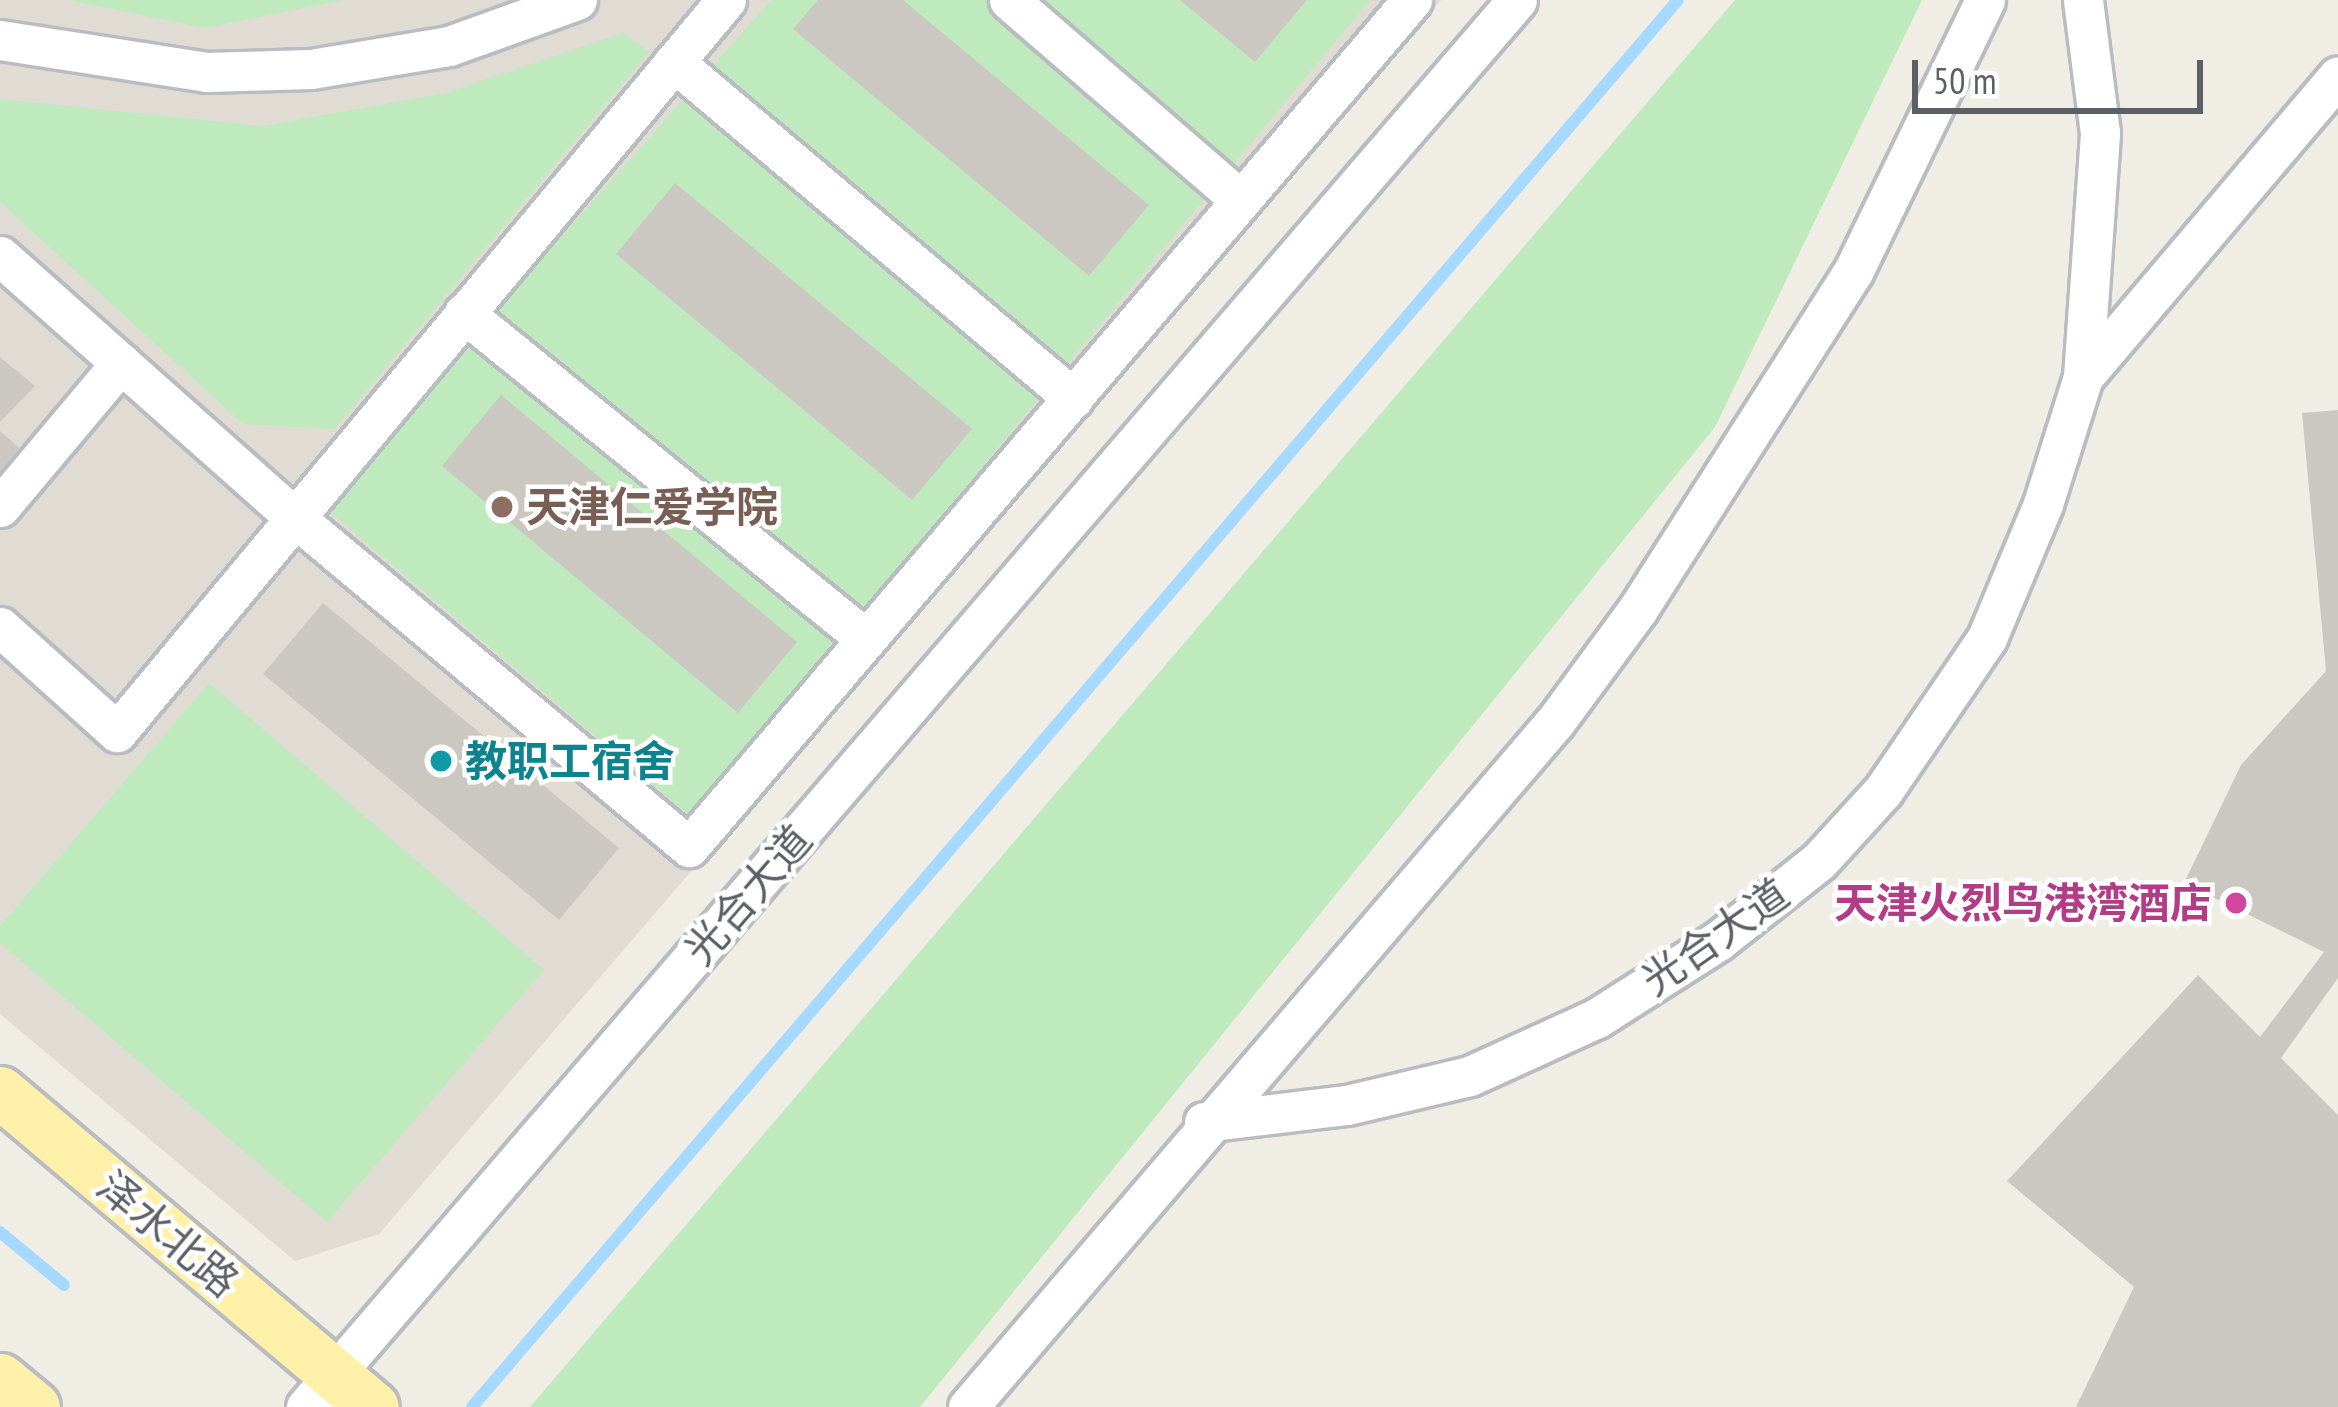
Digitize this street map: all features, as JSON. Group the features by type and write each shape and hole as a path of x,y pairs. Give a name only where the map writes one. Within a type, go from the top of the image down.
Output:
{"main road":[{"name":"泽水北路","path":"0,1092 338,1396"},
{"path":"0,1378 34,1407"}],"street":[{"path":"0,40 206,72 311,69 448,46 577,0"},
{"path":"0,627 117,732 727,0"},
{"path":"1009,0 1241,200"},
{"path":"0,256 293,516 689,847 1410,0"},
{"name":"光合大道","path":"338,1396 1517,0"},
{"path":"968,1407 1204,1122 1555,722 1638,609 1843,291 1985,0"},
{"name":"光合大道","path":"1204,1122 1347,1105 1470,1076 1597,1018 1718,940 1819,862 1883,791 1987,638 2044,504 2084,377 2100,134 2083,0"},
{"path":"674,62 1073,398"},
{"path":"2084,377 2338,76"},
{"path":"464,313 866,639"},
{"path":"0,507 122,364"}],"shaded area":[{"name":"天津仁爱学院","path":"0,0 1441,0 379,1234 295,1261 0,1014"}],"green space":[{"path":"68,0 342,0 205,28"},
{"path":"771,0 1370,0 691,817 323,506"},
{"path":"1735,0 1922,0 1715,427 920,1407 530,1407"},
{"path":"624,33 649,52 334,429 243,424 0,202 0,99 263,126 445,93"},
{"path":"209,683 544,970 327,1222 0,943 0,926"}],"building":[{"path":"818,0 903,0 1149,205 1089,276 793,29"},
{"path":"1180,0 1307,0 1255,62"},
{"path":"675,183 972,429 912,500 616,254"},
{"path":"0,357 35,386 0,422"},
{"path":"501,395 797,642 738,713 442,466"},
{"path":"2338,410 2338,978 2281,1058 2338,1115 2338,1407 2076,1407 2134,1287 2007,1181 2198,975 2260,1037 2324,952 2184,883 2241,765 2326,671 2302,413"},
{"path":"0,431 19,448 0,471"},
{"name":"教职工宿舍","path":"323,603 619,848 559,920 263,674"}],"waterway":[{"path":"472,1407 1678,0"},
{"path":"0,1232 64,1285"}],"place":[{"name":"天津仁爱学院","path":"502,507"},
{"name":"教职工宿舍","path":"441,761"},
{"name":"天津火烈鸟港湾酒店","path":"2236,903"}]}
